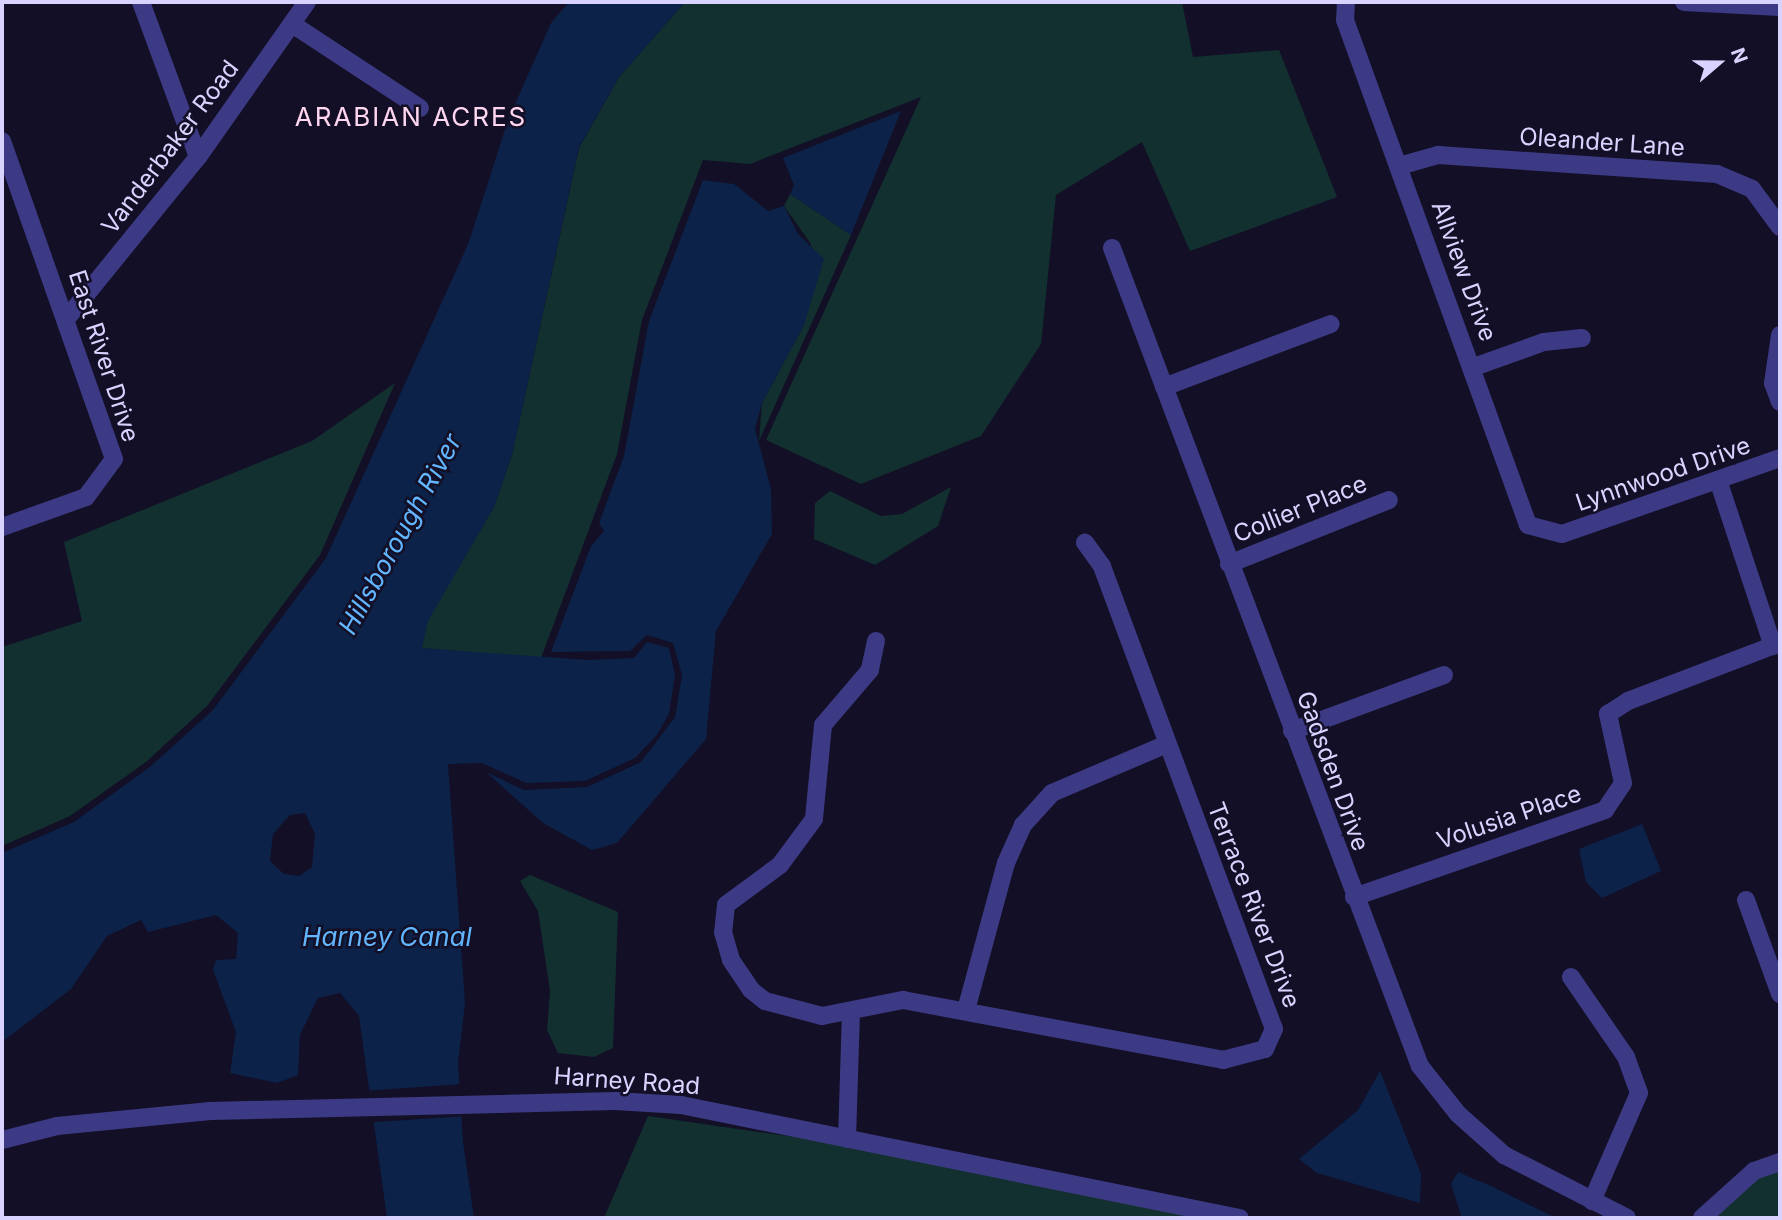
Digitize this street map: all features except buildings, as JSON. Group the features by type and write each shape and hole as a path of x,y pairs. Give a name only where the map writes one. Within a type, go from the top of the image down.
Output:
{"street":[{"path":"141,2 198,157"},
{"name":"Vanderbaker Road","path":"67,318 198,157 307,2"},
{"name":"Allview Drive","path":"1346,2 1345,20 1474,367 1528,525 1562,534"},
{"path":"1684,2 1780,7"},
{"path":"292,24 420,108"},
{"name":"East River Drive","path":"2,141 67,318 114,459 86,497 2,527"},
{"name":"Oleander Lane","path":"1399,166 1438,155 1717,174 1752,189 1780,227"},
{"name":"Gadsden Drive","path":"1112,248 1354,897 1420,1066 1458,1114 1504,1155 1627,1218"},
{"path":"1164,387 1331,324"},
{"path":"1780,335 1773,383 1780,402"},
{"path":"1474,367 1544,342 1582,338"},
{"name":"Lynnwood Drive","path":"1562,534 1780,458"},
{"path":"1718,480 1777,645"},
{"name":"Collier Place","path":"1229,564 1390,500"},
{"name":"Terrace River Drive","path":"876,641 870,670 823,724 814,819 780,865 726,905 723,932 731,960 765,1001 822,1016 903,1000 1223,1060 1265,1049 1274,1029 1102,566 1085,543"},
{"name":"Volusia Place","path":"1354,897 1605,810 1623,783 1608,714 1777,645"},
{"path":"1292,731 1444,675"},
{"path":"966,1010 1006,863 1023,825 1052,793 1167,744"},
{"path":"1746,900 1780,994"},
{"path":"1570,977 1626,1057 1639,1093 1592,1201"},
{"path":"847,1139 851,1011"},
{"name":"Harney Road","path":"2,1140 57,1126 210,1111 486,1100 681,1105 1240,1218"},
{"path":"1702,1218 1754,1171 1780,1162"}],"green space":[{"path":"685,2 1182,2 1193,57 1279,50 1337,197 1190,251 1142,142 1056,195 1041,344 981,436 861,484 766,440 921,97 750,164 703,160 642,320 617,454 541,658 422,648 427,621 494,507 512,455 579,148 619,77"},
{"path":"790,194 851,235 759,441 762,403 804,325 813,285 811,244 784,206"},
{"path":"395,383 320,555 207,706 146,762 70,816 2,846 2,647 82,621 64,542 312,441"},
{"path":"951,487 938,526 875,565 814,539 815,503 830,491 881,516 902,514"},
{"path":"530,875 618,912 613,1048 594,1057 558,1053 547,1030 550,991 538,911 520,881"},
{"path":"648,1116 871,1148 1223,1218 604,1218"},
{"path":"1780,1168 1780,1218 1713,1218 1758,1177"}],"water":[{"path":"569,2 685,2 619,77 579,147 512,455 494,507 428,621 422,648 587,660 634,658 647,642 669,648 675,675 669,714 656,736 635,758 585,781 526,783 482,763 448,764 465,1003 458,1063 463,1142 474,1218 387,1218 359,1016 340,993 318,998 300,1035 298,1075 277,1083 230,1073 236,1032 213,970 216,960 236,959 238,933 216,915 148,932 141,920 107,936 71,989 2,1042 2,853 74,822 151,766 213,710 326,558 469,242 508,120 551,23","holes":["305,813 315,834 312,867 299,876 284,874 270,861 273,834 290,815"]},
{"path":"901,111 851,235 790,194 794,185 783,158"},
{"path":"703,180 734,184 768,211 784,206 798,234 824,259 804,325 762,403 755,429 771,489 772,534 716,631 706,739 617,843 592,850 543,823 486,772 524,790 587,787 641,762 675,717 682,675 673,643 647,635 630,651 551,652 591,546 604,531 599,523 624,456 649,321"},
{"path":"1642,824 1661,871 1602,898 1586,882 1579,849"},
{"path":"1380,1071 1421,1174 1420,1203 1317,1173 1299,1159 1358,1110"},
{"path":"1458,1172 1556,1218 1462,1218 1451,1184"}],"pier":[{"path":"463,1084 465,1116 369,1123 367,1091"}],"district":[{"name":"ARABIAN ACRES","path":"411,117"}],"water label":[{"name":"Hillsborough River","path":"400,534"},
{"name":"Harney Canal","path":"387,937"}]}
